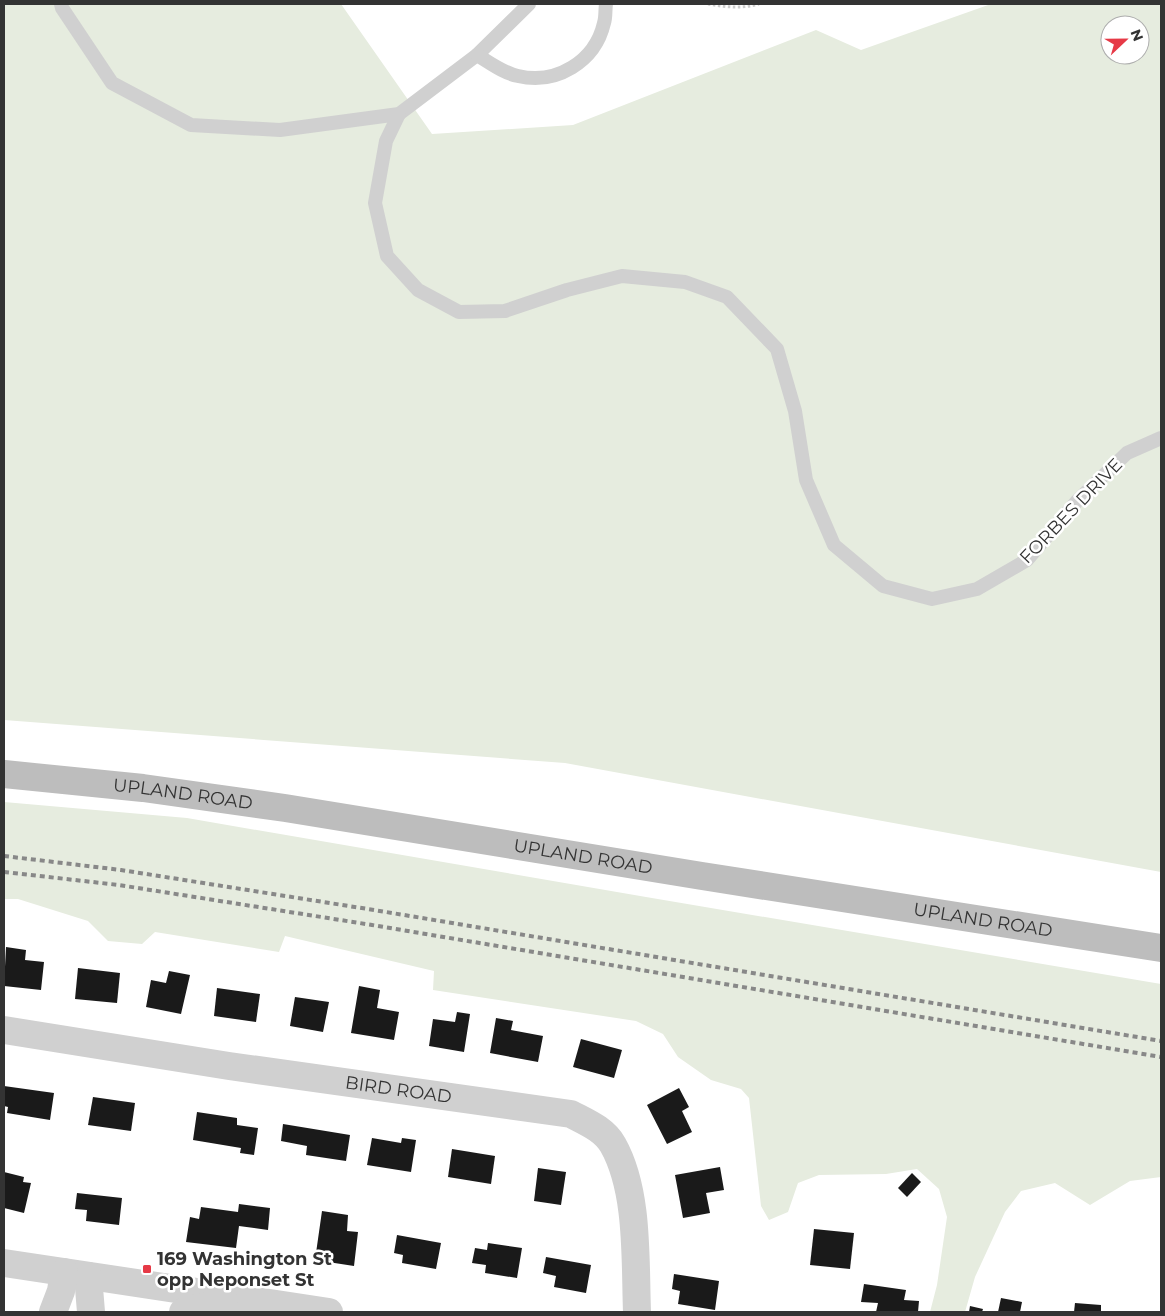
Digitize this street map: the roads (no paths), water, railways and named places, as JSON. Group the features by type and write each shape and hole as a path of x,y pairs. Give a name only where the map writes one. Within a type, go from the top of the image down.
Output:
{"main road":[{"name":"UPLAND ROAD","path":"4,774 143,788 285,808 1161,948"}],"street":[{"name":"BIRD ROAD","path":"4,1030 229,1066 570,1114 598,1128 613,1144 623,1169 632,1201 637,1312"},
{"path":"4,1263 329,1312"},
{"path":"53,1312 61,1291 76,1274"},
{"path":"76,1274 91,1312"},
{"path":"183,1312 236,1298"}],"lane":[{"path":"61,4 112,83 191,125 280,130 399,114 477,54 529,4"},
{"path":"477,54 496,67 517,76 540,79 562,74 582,62 596,44 605,23 606,4"},
{"name":"FORBES DRIVE","path":"399,114 386,141 375,203 387,256 418,290 459,312 506,311 567,290 622,276 685,282 727,297 777,349 795,411 806,480 834,545 883,586 932,599 977,589 1027,560 1077,501 1127,453 1161,438"}],"railway":[{"path":"4,856 121,870 374,910 1161,1041"},
{"path":"4,872 119,885 372,925 1161,1057"}],"place":[{"name":"169 Washington St opp Neponset St","path":"147,1269"}]}
